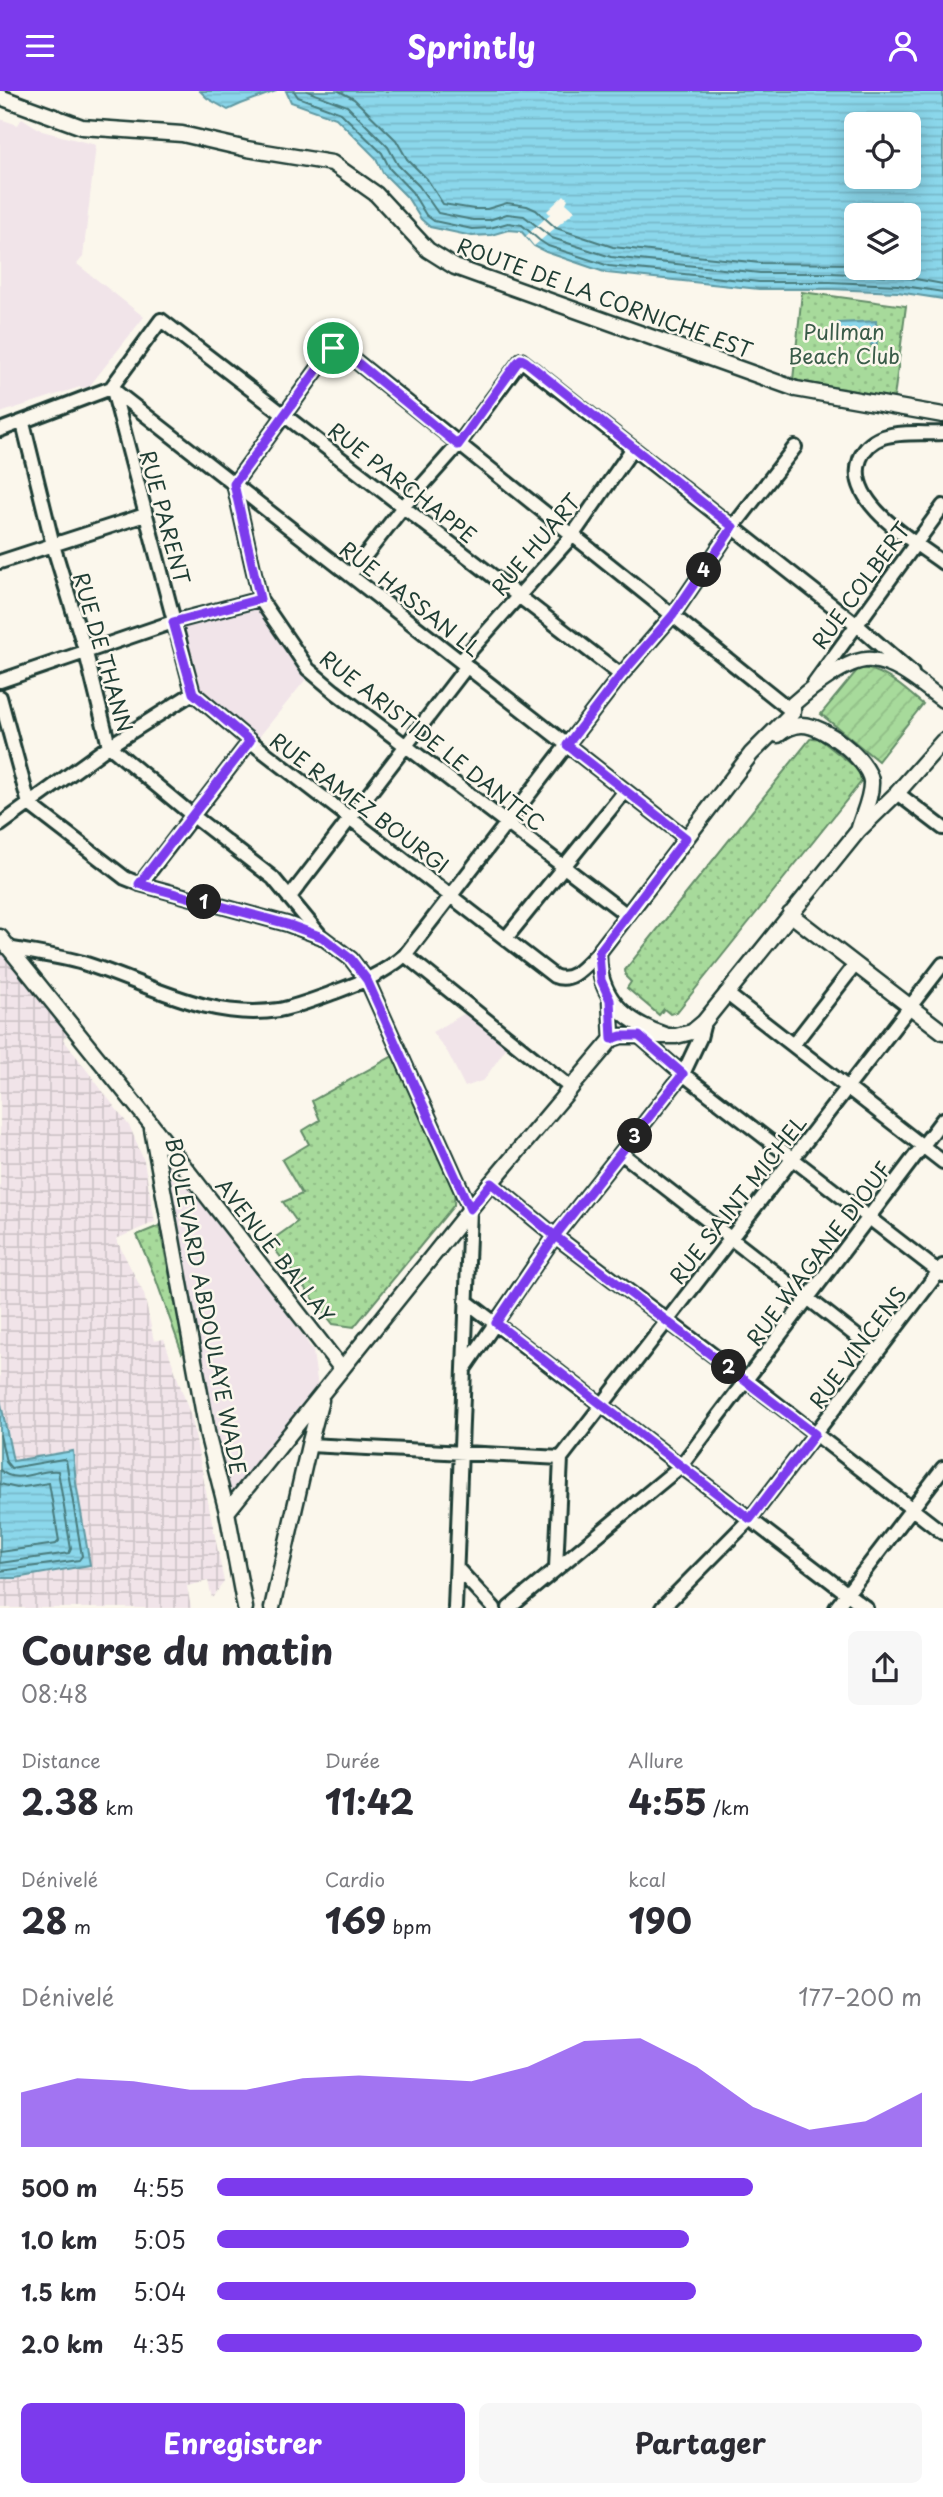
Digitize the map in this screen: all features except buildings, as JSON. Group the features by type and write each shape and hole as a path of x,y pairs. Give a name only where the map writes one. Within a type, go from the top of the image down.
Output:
{"street":[{"name":"ROUTE DE LA CORNICHE EST","path":"0,97 82,127 182,134 247,149 332,163 376,194 428,250 455,267 796,389 943,415"},
{"name":"RUE PARCHAPPE","path":"112,389 161,320 621,675"},
{"path":"234,484 333,348 340,349 793,712"},
{"path":"350,575 403,507 458,445 521,359 857,625 901,661 921,684"},
{"path":"0,430 112,389"},
{"name":"RUE HASSAN LL","path":"112,389 686,838"},
{"name":"RUE PARENT","path":"112,389 193,693"},
{"name":"RUE DE THANN","path":"23,423 53,545 86,653 109,746 273,878 322,937"},
{"path":"943,433 881,438 870,444 859,461 859,483 875,510 943,563"},
{"path":"5,943 81,963 217,1010 278,1010 302,1004 389,970 405,955 452,896 621,675 673,615 733,527 795,447"},
{"name":"RUE HUART","path":"289,898 517,595 572,536 633,448"},
{"name":"RUE ARISTIDE LE DANTEC","path":"234,484 260,599 309,669 405,746 627,915"},
{"name":"RUE COLBERT","path":"811,688 943,506"},
{"path":"0,562 145,515"},
{"path":"0,681 173,622 260,599"},
{"path":"612,1039 610,1000 601,980 599,952 751,754 793,712 793,704 811,688 852,665 870,660 893,666 943,700"},
{"path":"0,825 109,746 193,693"},
{"name":"RUE RAMEZ BOURGI","path":"193,693 250,741 554,976 564,979 571,977 599,952"},
{"path":"0,697 29,804 116,871 139,884 287,924 322,937 351,959 367,980 470,1209 455,1608"},
{"path":"751,754 791,727 812,726 829,734 857,757 871,778 858,831"},
{"path":"139,884 250,741"},
{"path":"227,1512 491,1183 612,1039 621,1036 686,1034 704,1022 858,831 897,793 943,741"},
{"path":"506,938 625,791"},
{"path":"897,793 943,828"},
{"path":"790,914 943,1032"},
{"name":"BOULEVARD ABDOULAYE WADE","path":"5,943 151,1124 208,1437 227,1512 245,1608"},
{"path":"405,955 571,1088"},
{"name":"RUE SAINT MICHEL","path":"561,1458 943,964"},
{"path":"793,1045 855,965"},
{"path":"726,993 943,1162"},
{"path":"610,1000 642,1026 665,1035"},
{"path":"464,1369 555,1236 683,1074 700,1038 704,1022"},
{"path":"639,1036 683,1074 942,1271"},
{"name":"RUE WAGANE DIOUF","path":"509,1608 681,1466 943,1119"},
{"name":"AVENUE BALLAY","path":"151,1124 341,1368"},
{"path":"621,1153 877,1352"},
{"path":"491,1183 555,1236 943,1533"},
{"name":"RUE VINCENS","path":"662,1608 750,1519 942,1271"},
{"path":"466,1301 866,1608"},
{"path":"272,1608 323,1395"},
{"path":"309,1445 561,1458 556,1568"},
{"path":"836,1608 943,1468"},
{"path":"457,1568 494,1608"}],"shaded area":[{"path":"22,118 42,131 96,145 83,257 77,264 144,317 88,388 80,387 0,413 0,119 18,125"},
{"path":"257,597 306,679 255,742 197,689 178,620"},
{"path":"3,952 68,1034 63,1039 130,1127 144,1161 155,1222 116,1239 144,1294 154,1341 164,1339 192,1420 224,1582 212,1598 208,1581 187,1586 191,1608 0,1608 0,954"},
{"path":"467,1012 508,1045 484,1080 465,1087 448,1053 432,1032"},
{"path":"160,1142 313,1352 318,1387 313,1396 230,1499"}],"green space":[{"name":"Pullman Beach Club","path":"802,292 906,306 894,398 793,380"},
{"path":"859,668 886,676 923,704 878,761 821,714"},
{"path":"817,737 859,770 861,782 677,1012 670,1014 664,1009 659,1015 627,988 631,982 626,977 625,970 810,739"},
{"path":"395,1055 455,1183 454,1205 354,1327 333,1324 269,1242 297,1222 283,1202 302,1194 282,1160 309,1144 302,1131 320,1120 312,1101"},
{"path":"159,1226 186,1351 182,1353 137,1235"}],"water":[{"path":"200,91 276,91 228,110"},
{"path":"286,91 943,91 943,299 898,292 759,289 607,273 546,252 534,246 521,231 508,230 491,235 472,236 430,227 421,219 407,197 383,173 376,158 336,118 291,102"},
{"path":"876,321 877,345 871,345 870,341 839,342 838,323"},
{"path":"0,1399 13,1461 73,1451 90,1565 16,1578 0,1578"}],"pier":[{"path":"564,195 568,199 566,203 575,211 534,246 526,236 550,214 547,211"}],"route":[{"path":"333,348 234,484 260,599 173,622 193,693 250,741 139,884 287,924 322,937 337,946 367,980 470,1209 491,1183 555,1236 815,1434 750,1519 496,1323 555,1236 683,1074 639,1036 612,1039 610,1000 598,968 599,952 686,838 567,745 621,675 673,615 733,527 521,359 458,445 342,350 333,348"}]}
